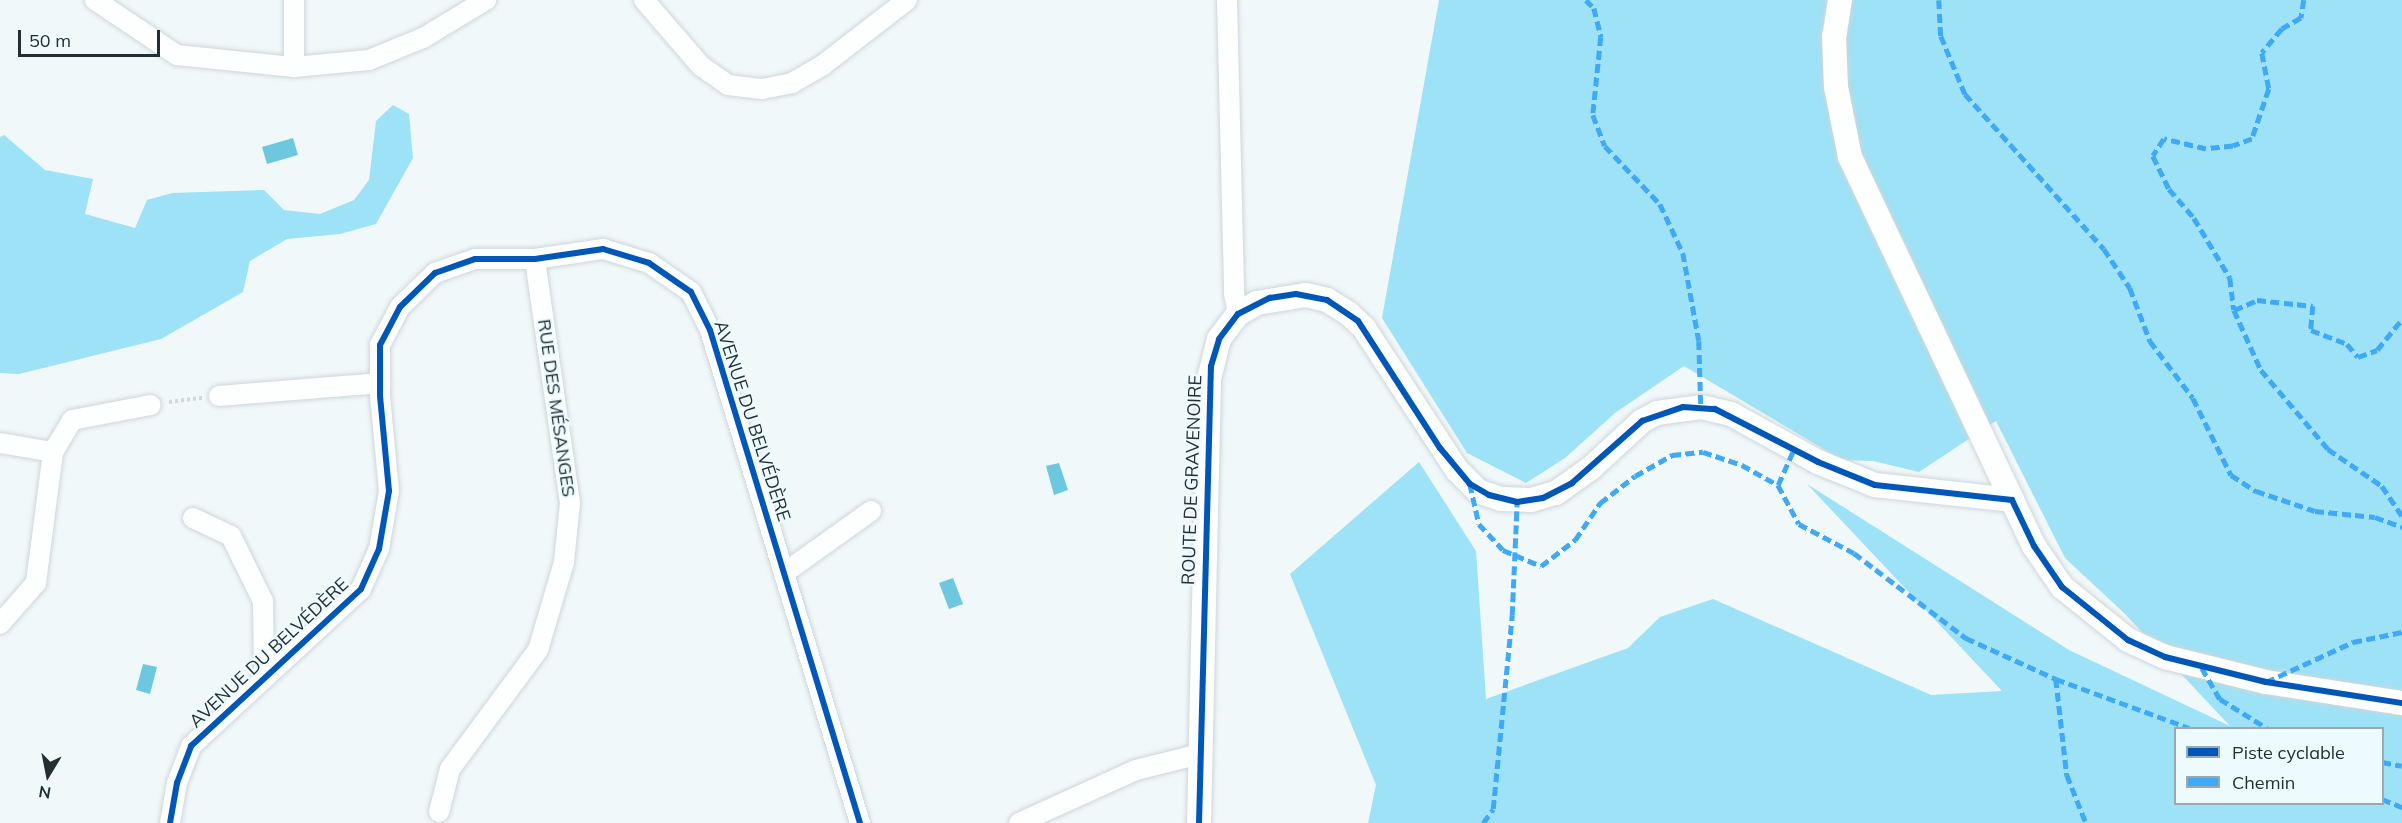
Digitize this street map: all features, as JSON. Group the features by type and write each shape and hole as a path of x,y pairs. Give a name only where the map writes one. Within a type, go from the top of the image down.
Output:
{"street":[{"path":"95,0 177,55 294,67 369,60 423,38 486,0"},
{"path":"294,0 294,67"},
{"path":"644,0 701,66 728,85 762,89 792,83 824,65 907,0"},
{"path":"1227,0 1234,293 1238,314"},
{"path":"1840,0 1834,36 1836,87 1850,157 2034,546 2062,586 2128,640 2202,668 2402,703"},
{"name":"AVENUE DU BELVÉDÈRE","path":"170,823 177,783 191,746 361,589 379,549 390,491 380,383 380,345 400,307 435,273 475,259 535,259 603,249 649,263 691,292 710,330 860,823"},
{"name":"RUE DES MÉSANGES","path":"440,812 450,769 537,650 564,562 570,503 535,259"},
{"name":"ROUTE DE GRAVENOIRE","path":"1199,823 1209,379 1219,339 1238,314 1270,298 1296,294 1338,306 1364,328 1457,470 1478,491 1501,499 1531,501 1556,493 1591,468 1642,421 1657,413 1701,407 1731,414 1818,462 1875,485 2012,500"},
{"path":"219,396 380,383"},
{"path":"0,624 36,583 53,452 72,420 151,405"},
{"path":"0,443 53,452"},
{"path":"784,573 871,511"},
{"path":"193,518 231,536 263,601 264,677"},
{"path":"1019,823 1136,770 1200,754"}],"path":[{"path":"151,405 219,396"}],"shaded area":[{"path":"1439,0 2402,0 2402,823 1368,823 1376,785 1290,574 1419,462 1476,551 1486,699 1628,648 1660,617 1713,599 1931,695 2002,691 1807,484 2069,650 2230,726 2125,614 2065,558 1996,421 1919,472 1873,461 1842,460 1684,366 1615,413 1565,458 1526,483 1467,453 1382,318"},
{"path":"393,105 409,114 413,158 376,224 340,234 287,239 250,261 243,292 161,339 19,374 0,373 0,137 4,135 45,170 93,179 85,214 135,228 147,200 172,193 264,190 284,210 320,214 354,200 369,180 376,121"},
{"path":"293,138 298,155 267,164 262,147"},
{"path":"1059,463 1068,490 1054,495 1046,466"},
{"path":"953,578 963,604 949,609 939,583"},
{"path":"143,664 157,667 150,694 136,690"}],"marked path":[{"path":"1586,0 1594,8 1601,37 1593,115 1605,146 1660,204 1683,253 1699,341 1701,407"},
{"path":"1939,0 1941,36 1965,94 2104,249 2130,288 2150,341 2193,398 2231,475 2256,491 2315,511 2375,517 2402,527"},
{"path":"2304,0 2301,18 2282,29 2262,53 2269,89 2252,139 2233,146 2206,149 2164,139 2153,156 2169,189 2194,218 2230,278 2234,310 2261,370 2328,449 2382,486 2402,516"},
{"path":"2234,310 2257,300 2313,306 2311,330 2347,344 2358,357 2377,350 2402,319"},
{"path":"1778,485 1794,449"},
{"path":"1470,484 1479,524 1503,550 1541,566 1575,540 1600,503 1635,476 1672,455 1703,452 1742,465 1778,485 1799,524 1854,553 1966,638 2056,679 2186,727"},
{"path":"1483,823 1493,809 1512,615 1517,502"},
{"path":"2266,682 2353,642 2402,632"},
{"path":"2202,668 2220,699 2265,727"},
{"path":"2056,679 2067,775 2086,823"},
{"path":"2384,762 2402,766"},
{"path":"2384,800 2402,807"}],"cycle path":[{"path":"170,823 177,783 191,746 361,589 379,549 389,491 380,395 380,345 400,307 435,273 475,259 535,259 603,249 649,263 691,292 710,330 860,823"},
{"path":"1199,823 1211,366 1219,339 1238,314 1270,298 1296,294 1327,300 1358,321 1440,448 1470,484 1489,495 1517,502 1543,498 1572,483 1642,421 1683,407 1715,409 1818,462 1875,485 2012,500 2034,546 2062,587 2128,640 2165,657 2266,682 2402,703"}]}
